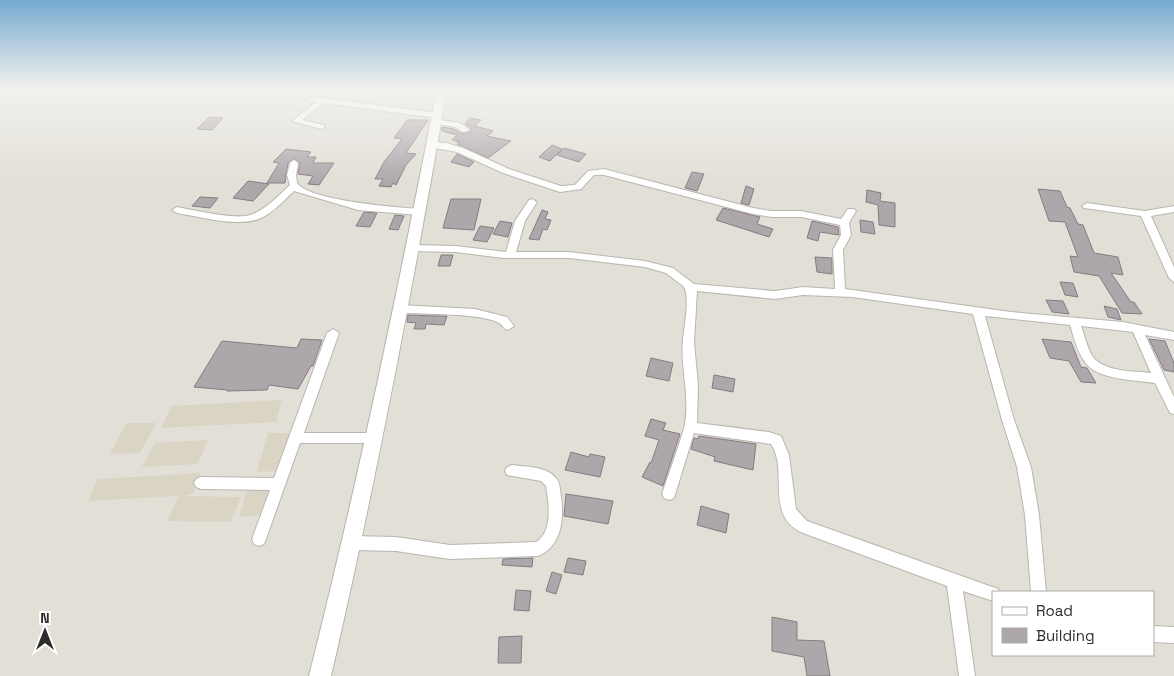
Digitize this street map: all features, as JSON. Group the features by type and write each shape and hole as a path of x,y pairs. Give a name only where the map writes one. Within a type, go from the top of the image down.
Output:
{"main road":[{"path":"320,676 352,543 437,121"}],"street":[{"path":"297,121 321,127"},
{"path":"444,121 466,130"},
{"path":"432,145 454,148 506,171 560,189 574,189 584,182 591,173 604,172 737,207 772,214 791,214 844,224"},
{"path":"294,163 292,181 294,186 301,191 358,207 419,212"},
{"path":"177,210 242,220 252,219 260,216 294,186"},
{"path":"510,255 520,221 532,202"},
{"path":"1087,206 1144,214 1174,210"},
{"path":"840,292 838,250 846,235 844,224 851,211"},
{"path":"1144,214 1174,278"},
{"path":"412,248 456,249 510,255 569,255 658,266 669,270 691,287 775,295 803,290 840,292 978,312 1137,328 1174,336"},
{"path":"669,494 690,427 692,385 688,342 691,287"},
{"path":"400,310 475,313 503,320 508,326"},
{"path":"978,312 1008,420 1024,467 1032,514 1038,591"},
{"path":"1074,321 1090,361 1097,367 1112,372 1159,379"},
{"path":"1137,328 1174,409"},
{"path":"259,539 333,333"},
{"path":"690,427 776,440 780,446 787,504 793,518 803,526 992,594"},
{"path":"294,438 373,438"},
{"path":"352,543 396,544 450,552 543,548 549,542 557,510 552,483 544,476 512,471"},
{"path":"201,483 278,484"},
{"path":"954,581 967,676"},
{"path":"1154,634 1174,635"}],"shaded area":[{"path":"282,400 276,422 161,428 171,406"},
{"path":"126,423 156,423 140,453 110,454"},
{"path":"268,433 293,433 282,471 257,472"},
{"path":"208,440 198,464 142,467 155,443"},
{"path":"201,473 193,494 185,496 241,497 231,522 167,521 179,496 88,501 98,479"},
{"path":"271,488 264,515 239,517 247,490"}],"building":[{"path":"205,121 221,121 212,130 197,129"},
{"path":"407,121 428,121 406,153 416,154 406,165 396,185 393,183 391,187 379,186 383,179 375,179 384,162 402,139 394,138"},
{"path":"468,121 480,121 475,126 493,131 487,136 511,141 488,158 457,144 460,142 452,140 457,135 442,131 442,127 454,129 462,134 471,132 471,128 465,124"},
{"path":"552,145 562,149 550,161 539,157"},
{"path":"564,148 586,154 579,162 557,155"},
{"path":"286,149 311,152 307,157 316,157 313,163 334,163 319,185 308,184 313,176 298,174 300,163 294,158 288,163 285,183 267,183 279,163 273,162"},
{"path":"457,154 474,162 469,167 451,162"},
{"path":"692,172 704,174 697,191 685,188"},
{"path":"248,181 269,184 253,201 233,198"},
{"path":"746,186 754,189 749,205 741,203"},
{"path":"1038,189 1060,191 1067,207 1070,208 1078,224 1083,225 1094,253 1118,257 1123,275 1111,273 1131,302 1134,302 1142,314 1122,313 1099,276 1074,272 1070,256 1078,257 1065,222 1049,221"},
{"path":"867,190 881,193 880,201 895,203 895,227 879,225 878,205 866,202"},
{"path":"200,197 218,198 210,208 192,206"},
{"path":"451,199 481,199 474,230 443,228"},
{"path":"723,208 760,217 757,224 773,229 769,237 716,220"},
{"path":"542,210 548,212 545,219 551,220 547,230 543,229 539,240 529,239"},
{"path":"364,212 377,213 370,227 356,226"},
{"path":"395,215 404,216 398,230 389,229"},
{"path":"860,220 873,222 875,234 861,232"},
{"path":"500,221 512,223 508,237 493,234"},
{"path":"812,221 838,227 839,235 820,232 818,241 807,238"},
{"path":"480,226 494,228 487,242 473,240"},
{"path":"441,255 453,255 450,266 438,266"},
{"path":"815,257 832,258 832,274 817,272"},
{"path":"1060,282 1073,283 1078,297 1065,295"},
{"path":"1046,300 1063,301 1069,314 1052,312"},
{"path":"1104,306 1117,309 1121,320 1108,317"},
{"path":"408,315 447,316 444,325 426,324 425,329 414,329 416,323 407,322"},
{"path":"301,339 322,340 313,366 311,366 298,389 269,385 267,390 227,391 194,387 222,341 297,348"},
{"path":"1042,339 1071,342 1081,367 1087,368 1096,383 1081,382 1069,361 1050,358"},
{"path":"1149,339 1165,341 1174,363 1174,372 1164,370"},
{"path":"651,358 673,363 669,381 646,376"},
{"path":"714,375 735,379 733,392 712,388"},
{"path":"651,419 666,423 663,430 680,434 663,486 642,477 651,463 659,440 645,436"},
{"path":"699,436 756,444 753,470 714,461 715,457 691,449 694,438 698,439"},
{"path":"571,452 589,457 590,454 605,457 600,477 565,470"},
{"path":"566,494 613,501 608,524 564,516"},
{"path":"701,506 729,514 726,533 697,525"},
{"path":"533,558 532,567 502,565 503,559"},
{"path":"568,558 586,561 583,575 564,572"},
{"path":"552,572 562,575 556,594 546,591"},
{"path":"516,590 531,591 529,611 514,610"},
{"path":"772,617 797,622 797,640 824,641 830,676 807,676 804,657 772,651"},
{"path":"522,636 521,663 498,663 499,637"}]}
